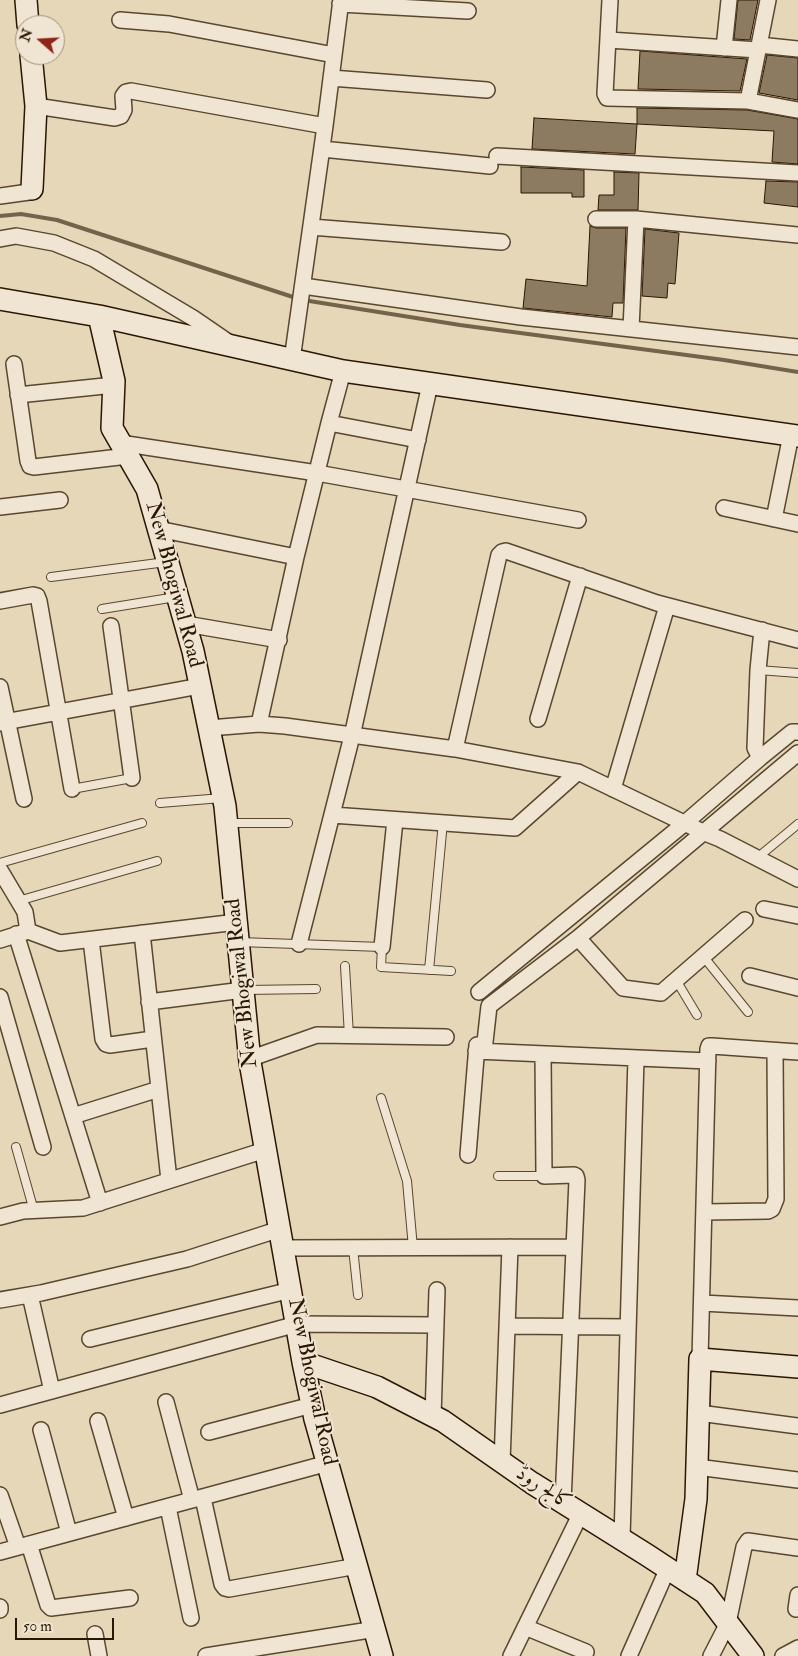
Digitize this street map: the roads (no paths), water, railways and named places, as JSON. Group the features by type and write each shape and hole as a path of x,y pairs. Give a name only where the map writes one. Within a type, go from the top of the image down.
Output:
{"street":[{"path":"26,0 27,15"},
{"path":"610,0 606,98 748,101 798,110"},
{"path":"724,48 729,0"},
{"path":"748,101 768,0"},
{"path":"292,360 322,149 340,2 468,11"},
{"path":"120,20 169,24 334,55"},
{"path":"609,40 724,48 798,49"},
{"path":"0,196 29,192 32,188 36,106 32,65"},
{"path":"331,78 487,90"},
{"path":"36,106 115,118 121,116 124,110 123,96 126,92 131,91 325,126"},
{"path":"322,149 494,161 798,173"},
{"path":"596,219 636,219 798,235"},
{"path":"631,329 636,219"},
{"path":"311,227 502,242"},
{"path":"0,239 16,236 54,243 94,259 193,318 234,346"},
{"path":"301,294 798,346"},
{"path":"0,299 99,316 343,371 795,436 774,519"},
{"name":"New Bhogiwal Road","path":"99,316 114,384 112,428 147,489 193,651 223,798 238,932 249,1058 303,1362 312,1405 382,1656"},
{"path":"14,364 30,466 34,467 124,449 317,473 578,520"},
{"path":"259,724 296,557 343,371"},
{"path":"18,395 114,384"},
{"path":"299,944 352,736 430,384"},
{"path":"329,423 418,440"},
{"path":"0,507 60,500"},
{"path":"724,508 798,524"},
{"path":"158,529 296,557"},
{"path":"455,749 499,555 502,552 506,551 667,606 798,640"},
{"path":"538,719 580,576"},
{"path":"0,601 32,595 37,596 39,600 72,788"},
{"path":"612,789 667,606"},
{"path":"186,624 279,640"},
{"path":"110,626 132,778"},
{"path":"760,758 755,748 758,670 762,630"},
{"path":"4,722 200,686"},
{"path":"0,687 4,722 24,799"},
{"path":"209,728 259,724 285,726 455,749 578,772 720,839 798,879"},
{"path":"479,992 685,823 760,758 792,732 798,732"},
{"path":"468,1155 479,1049 489,1006 578,938 794,757 778,744"},
{"path":"332,814 515,828 578,772"},
{"path":"382,947 395,820"},
{"path":"0,870 25,912 22,933 73,1116 100,1203"},
{"path":"764,909 798,916"},
{"path":"578,938 623,988 660,994 745,920"},
{"path":"0,940 22,933 60,943 142,934 238,932"},
{"path":"142,934 169,1180"},
{"path":"91,940 103,1039 106,1044 154,1039"},
{"path":"750,976 798,988"},
{"path":"149,1002 243,990"},
{"path":"0,997 44,1147"},
{"path":"249,1058 317,1035 446,1037"},
{"path":"629,1656 677,1574 696,1499 708,1049 709,1046 712,1046 798,1052"},
{"path":"479,1049 543,1054 708,1061"},
{"path":"705,1212 768,1211 772,1209 776,1199 775,1051"},
{"path":"511,1656 525,1627 572,1507 570,1327 578,1180 576,1176 544,1176 543,1054"},
{"path":"622,1538 636,1058"},
{"path":"73,1116 159,1089"},
{"path":"0,1216 23,1211 83,1208 265,1150"},
{"path":"0,1300 282,1239 353,1248 574,1247"},
{"path":"502,1462 510,1247"},
{"path":"90,1340 291,1290"},
{"path":"433,1417 437,1290"},
{"path":"30,1295 52,1391"},
{"path":"702,1303 798,1308"},
{"path":"0,1405 297,1324 436,1325"},
{"path":"507,1326 628,1328"},
{"path":"700,1359 798,1367"},
{"name":"کالج روڈ","path":"303,1362 377,1387 433,1417 622,1538 705,1593 754,1656"},
{"path":"166,1402 222,1584 225,1588 357,1566"},
{"path":"208,1432 312,1405"},
{"path":"698,1413 798,1426"},
{"path":"98,1421 126,1518"},
{"path":"41,1430 69,1533"},
{"path":"0,1552 328,1463"},
{"path":"697,1467 798,1480"},
{"path":"0,1495 48,1605 51,1608 130,1598"},
{"path":"168,1507 191,1618"},
{"path":"711,1656 728,1623 744,1547 748,1541 798,1548"},
{"path":"525,1627 586,1652"},
{"path":"206,1656 376,1629"},
{"path":"95,1634 99,1656"},
{"path":"783,1656 798,1648"}],"lane":[{"path":"52,577 168,562"},
{"path":"102,608 178,597"},
{"path":"758,670 798,673"},
{"path":"72,788 132,778"},
{"path":"160,804 223,798"},
{"path":"429,970 443,822"},
{"path":"226,823 288,823"},
{"path":"0,863 142,824"},
{"path":"756,858 798,824"},
{"path":"18,901 157,861"},
{"path":"238,932 299,944 382,947 381,967 451,971"},
{"path":"703,956 748,1012"},
{"path":"345,966 349,1036"},
{"path":"676,980 697,1015"},
{"path":"243,990 316,989"},
{"path":"381,1098 406,1181 413,1248"},
{"path":"16,1147 34,1210"},
{"path":"498,1176 544,1176"},
{"path":"353,1248 358,1295"}],"waterway":[{"path":"0,216 21,214 57,220 296,298"},
{"path":"303,300 460,325 724,360 798,372"}]}
